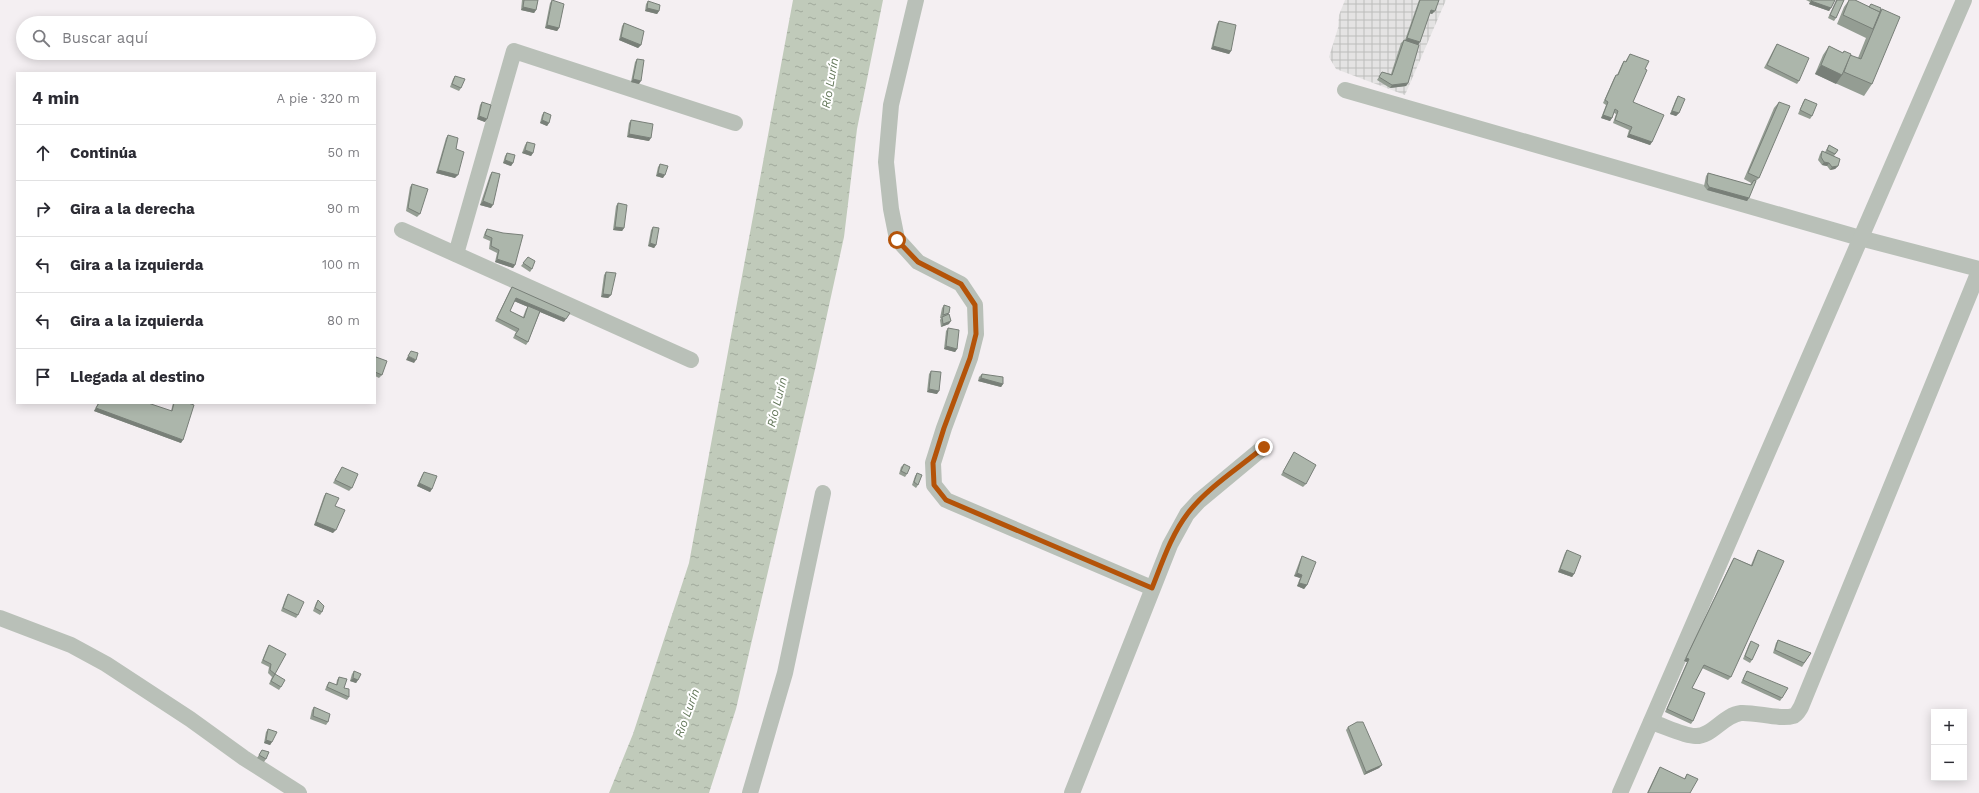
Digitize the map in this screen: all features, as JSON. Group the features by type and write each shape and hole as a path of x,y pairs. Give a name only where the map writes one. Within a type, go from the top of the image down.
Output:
{"street":[{"path":"916,0 891,105 886,162 891,209 897,240 918,262 961,284 975,305 976,334 970,358 944,428 933,463 934,485 946,500 1152,588"},
{"path":"1620,793 1964,0"},
{"path":"456,254 514,50 735,123"},
{"path":"1345,90 1860,238 1979,270 1798,712 1792,716 1770,716 1753,712 1738,714 1728,718 1704,735 1694,736 1651,722"},
{"path":"402,230 691,360"},
{"path":"1072,793 1152,588 1170,545 1187,514 1199,501 1264,447"},
{"path":"750,793 785,673 823,493"},
{"path":"0,618 71,645 106,664 190,719 244,758 299,793"}],"shaded area":[{"path":"1345,0 1446,0 1405,95 1336,69 1329,57 1338,28 1339,15"}],"water":[{"name":"Río Lurín","path":"793,0 883,0 857,129 844,237 816,365 736,709 709,793 609,793 633,734 689,563"}],"building":[{"path":"524,0 538,0 536,10 523,7"},
{"path":"552,0 564,4 559,28 547,25"},
{"path":"1420,0 1439,0 1435,11 1431,10 1420,42 1407,38"},
{"path":"1835,0 1831,8 1811,1"},
{"path":"1837,0 1844,0 1836,18 1830,15"},
{"path":"1849,0 1855,0 1880,12 1873,29 1843,15"},
{"path":"648,1 660,5 659,11 647,8"},
{"path":"1871,4 1881,8 1880,12 1869,7"},
{"path":"1882,9 1900,17 1872,84 1844,72 1850,55 1861,59"},
{"path":"1219,21 1236,25 1231,51 1213,46"},
{"path":"624,23 644,31 641,45 621,37"},
{"path":"1404,40 1419,45 1408,83 1392,85 1379,77 1382,72 1392,75"},
{"path":"1777,44 1809,58 1799,81 1767,65"},
{"path":"1829,46 1843,53 1844,51 1851,54 1842,75 1821,65"},
{"path":"1630,54 1649,61 1645,69 1647,70 1633,102 1664,115 1652,142 1629,134 1632,127 1615,120 1618,111 1615,109 1612,118 1603,115 1608,102 1605,100 1616,75 1618,75 1624,61 1626,62"},
{"path":"637,59 644,60 641,81 633,79"},
{"path":"455,76 465,79 461,88 452,84"},
{"path":"1678,96 1685,99 1679,113 1672,111"},
{"path":"1805,99 1817,104 1812,116 1800,110"},
{"path":"482,102 491,105 487,119 479,116"},
{"path":"1779,102 1790,106 1759,178 1748,173"},
{"path":"544,112 551,115 549,123 542,120"},
{"path":"631,120 653,124 651,138 629,134"},
{"path":"448,135 458,138 456,149 464,152 458,175 438,170"},
{"path":"527,142 535,144 533,153 525,150"},
{"path":"1829,145 1838,150 1835,154 1827,150"},
{"path":"1822,151 1840,159 1838,166 1832,167 1829,163 1824,162 1821,157"},
{"path":"507,153 515,155 513,163 505,160"},
{"path":"660,164 668,166 665,175 658,173"},
{"path":"492,172 500,174 493,205 483,201"},
{"path":"1708,173 1751,185 1754,180 1756,181 1749,198 1709,187 1707,183"},
{"path":"412,184 428,189 420,214 408,208"},
{"path":"618,203 627,205 624,228 615,227"},
{"path":"653,227 659,228 656,245 650,243"},
{"path":"487,229 503,233 523,235 515,265 497,259 499,250 491,246 492,238 485,235"},
{"path":"528,257 535,261 532,269 523,263"},
{"path":"606,272 616,273 611,295 603,294"},
{"path":"512,287 570,313 566,319 516,298 510,311 524,318 528,306 540,311 528,342 515,335 519,329 497,318"},
{"path":"944,305 950,307 949,313 943,315"},
{"path":"949,314 951,321 943,324 942,317"},
{"path":"948,328 959,330 957,349 946,346"},
{"path":"411,351 418,353 416,360 408,356"},
{"path":"376,357 387,361 382,375 376,372"},
{"path":"931,371 941,372 939,391 929,389"},
{"path":"982,374 1003,377 1003,384 981,378"},
{"path":"98,404 151,404 172,411 174,404 194,405 183,440 96,408"},
{"path":"1294,452 1316,465 1306,484 1283,472"},
{"path":"904,464 910,467 907,474 901,471"},
{"path":"342,467 358,474 352,488 335,480"},
{"path":"424,472 437,476 432,489 419,483"},
{"path":"917,473 922,475 918,485 914,482"},
{"path":"326,493 339,498 335,506 345,510 336,530 316,522"},
{"path":"1567,550 1581,556 1574,574 1560,569"},
{"path":"1758,550 1784,561 1731,677 1704,665 1692,688 1705,693 1693,721 1667,709 1689,659 1686,658 1734,558 1752,566"},
{"path":"1302,556 1316,562 1307,585 1299,583 1302,575 1297,573"},
{"path":"288,594 304,602 298,615 283,608"},
{"path":"318,600 324,606 322,612 315,608"},
{"path":"1778,640 1811,653 1804,663 1775,650"},
{"path":"1751,641 1759,645 1752,660 1745,656"},
{"path":"269,645 286,654 275,674 270,670 271,664 263,660"},
{"path":"354,671 361,674 358,680 353,678"},
{"path":"1747,671 1788,688 1782,698 1743,680"},
{"path":"275,674 285,680 281,687 271,681"},
{"path":"339,677 347,679 344,688 349,689 349,697 327,687 329,682 337,685"},
{"path":"314,707 330,714 328,722 313,716"},
{"path":"1357,722 1363,722 1382,765 1366,772 1348,727"},
{"path":"268,729 277,732 272,742 266,740"},
{"path":"262,750 269,752 266,759 259,755"},
{"path":"1660,767 1685,779 1687,774 1698,779 1690,793 1648,793"}],"route":[{"path":"897,240 918,262 961,284 975,305 976,334 970,358 944,428 933,463 934,485 946,500 1152,588 1170,545 1187,514 1199,501 1264,447"}]}
